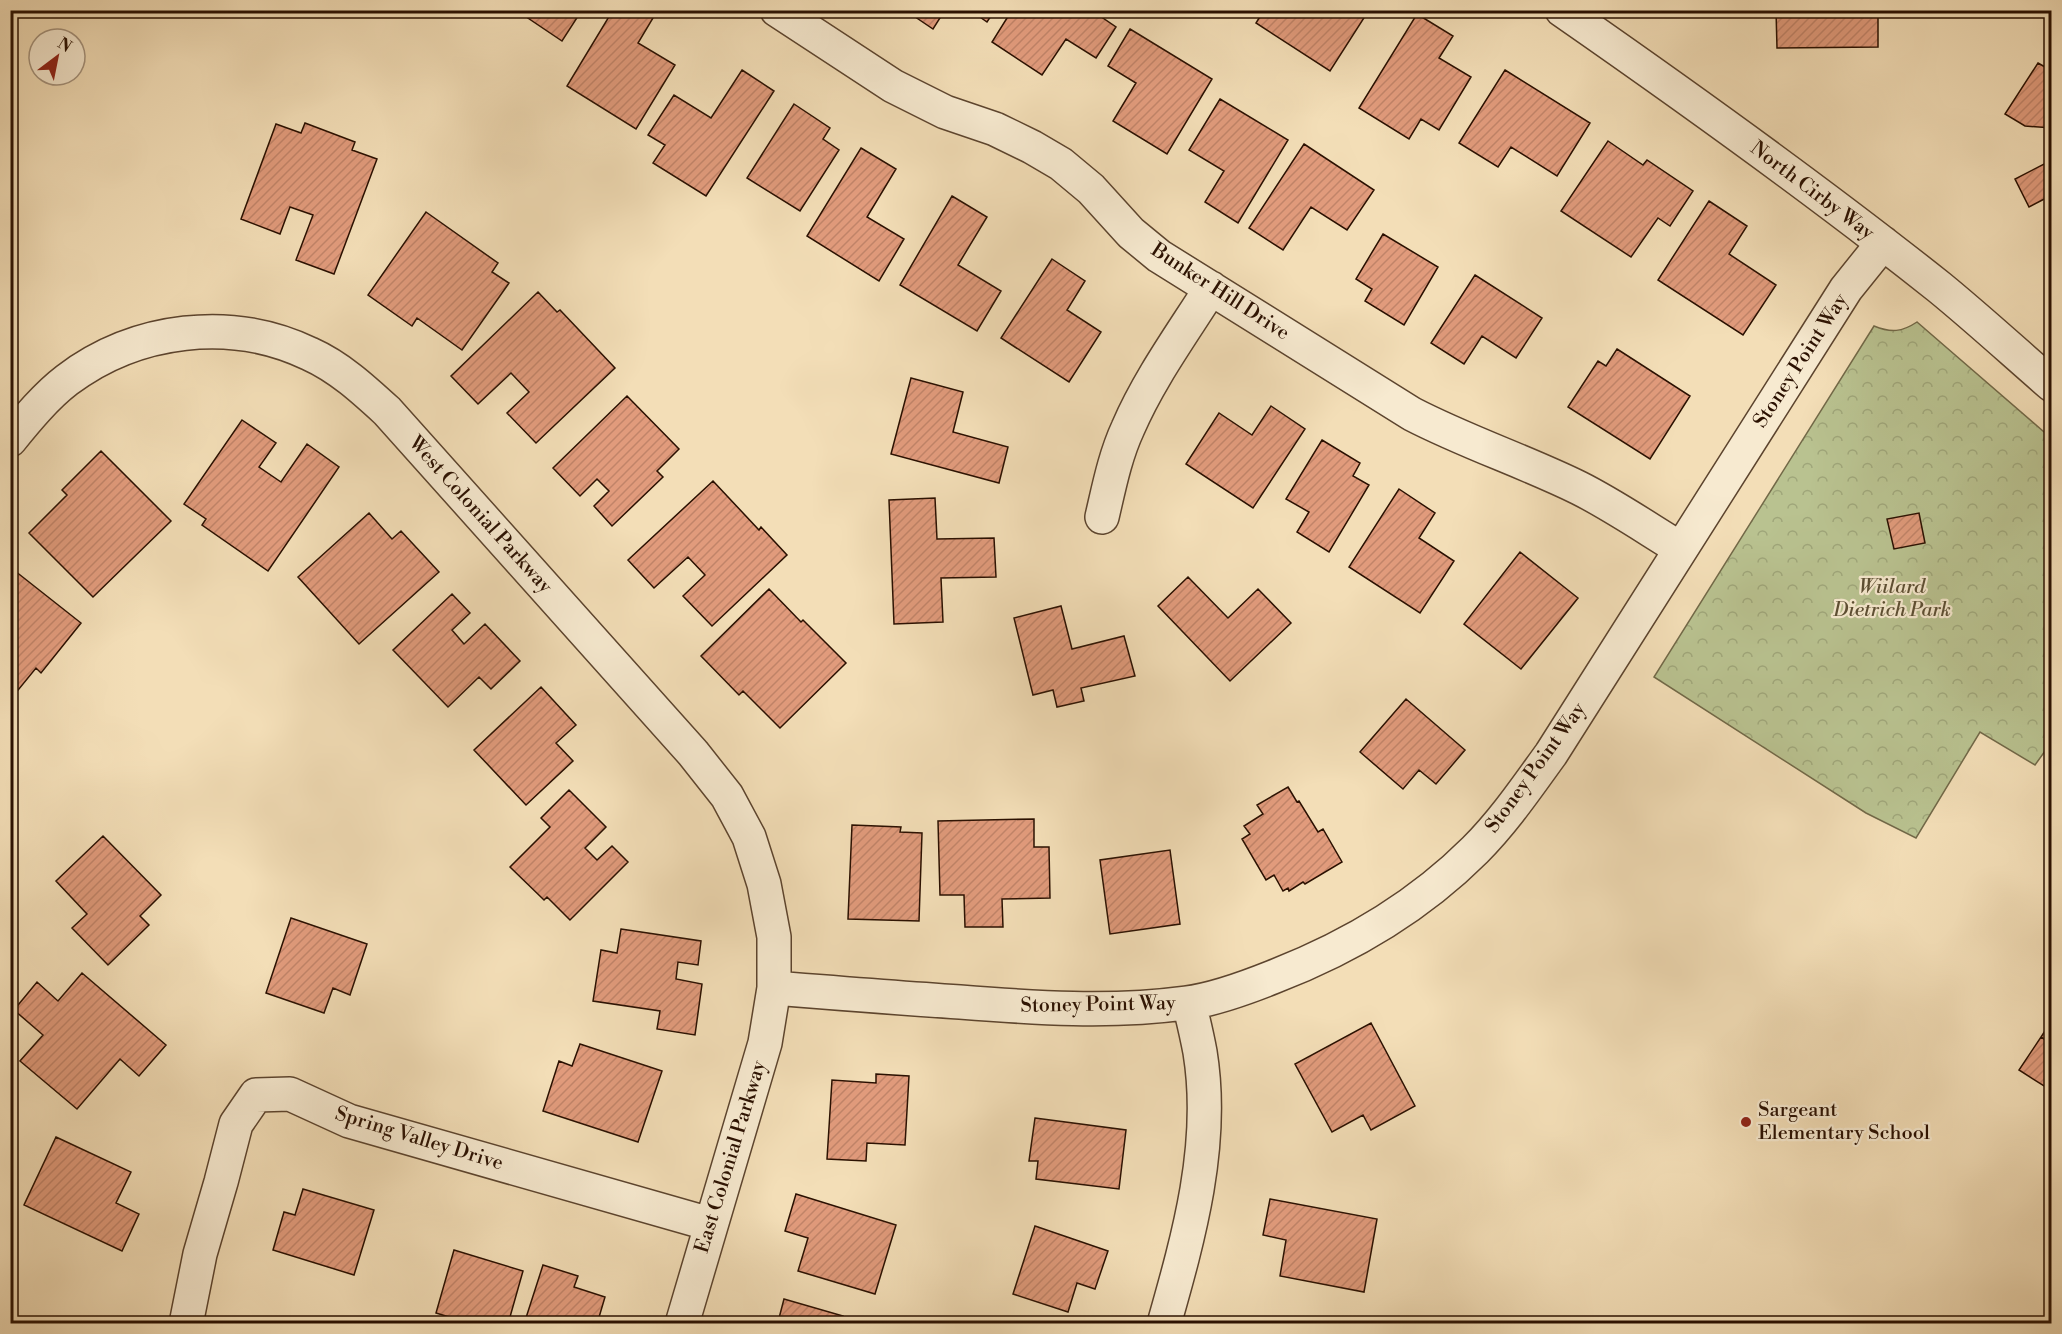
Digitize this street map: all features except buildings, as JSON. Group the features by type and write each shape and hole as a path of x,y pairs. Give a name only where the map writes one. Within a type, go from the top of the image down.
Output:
{"street":[{"name":"Bunker Hill Drive","path":"777,10 893,86 945,112 996,129 1061,164 1091,189 1131,233 1159,256 1412,414 1450,434 1530,465 1582,489 1681,549"},
{"name":"North Cirby Way","path":"1562,10 1644,67 1883,243 1940,288 2052,385"},
{"name":"Stoney Point Way","path":"774,988 1068,1009 1127,1008 1189,1003 1249,986 1306,964 1358,938 1407,908 1460,863 1508,813 1551,754 1846,289 1883,243"},
{"path":"1102,517 1112,473 1127,429 1147,390 1211,288"},
{"name":"West Colonial Parkway","path":"10,440 28,418 65,381 104,355 140,341 174,333 216,331 263,337 310,354 351,379 387,411 693,753 727,796 749,837 764,884 774,937 774,988"},
{"name":"East Colonial Parkway","path":"682,1323 765,1043 774,988"},
{"path":"1164,1323 1191,1224 1203,1149 1204,1102 1200,1053 1189,1003"},
{"name":"Spring Valley Drive","path":"186,1323 200,1254 236,1124 256,1095 290,1094 349,1121 710,1224"}],"green space":[{"name":"Wiilard Dietrich Park","path":"1917,322 2051,438 2051,755 2045,751 2035,765 1980,732 1916,838 1866,813 1654,677 1874,326 1896,330"}],"place":[{"name":"Sargeant Elementary School","path":"1746,1122"}]}
